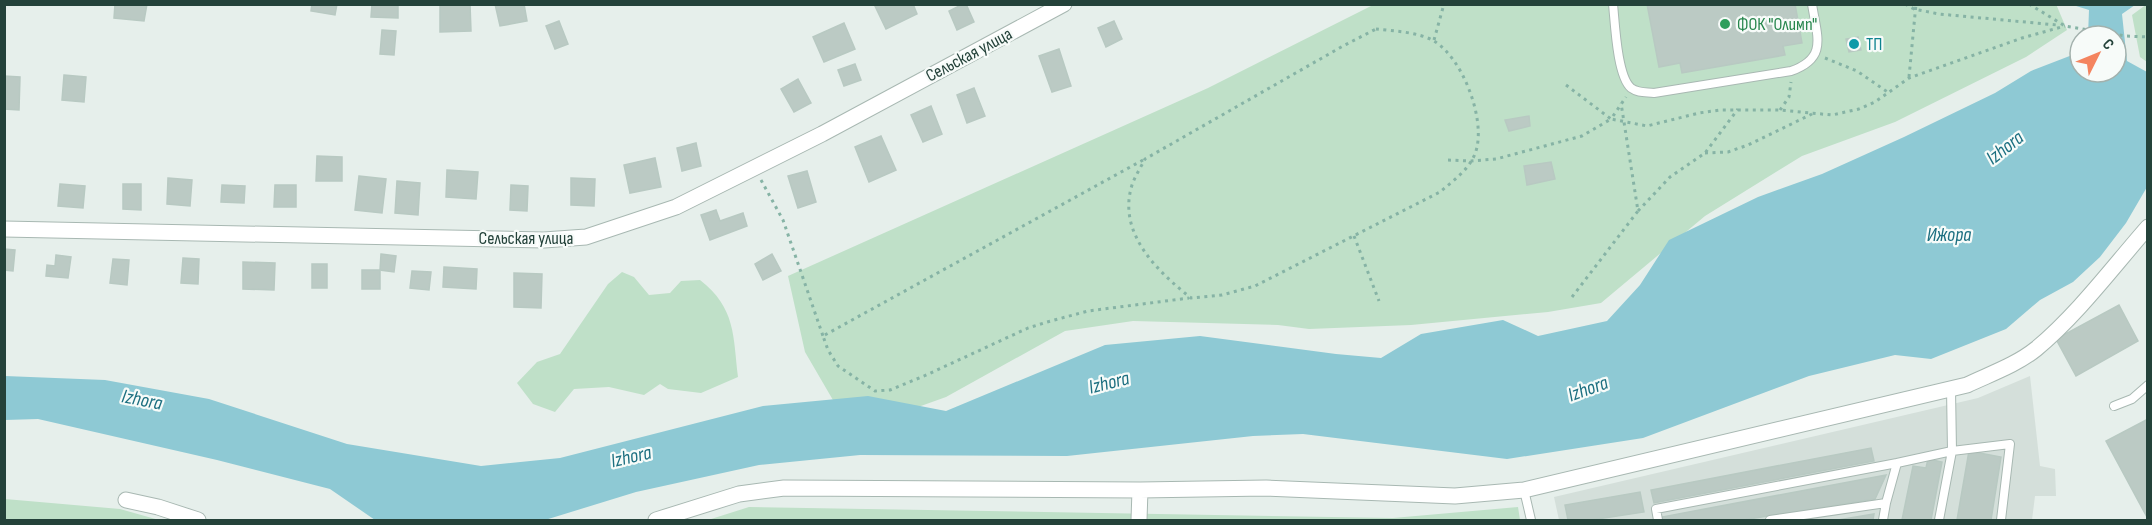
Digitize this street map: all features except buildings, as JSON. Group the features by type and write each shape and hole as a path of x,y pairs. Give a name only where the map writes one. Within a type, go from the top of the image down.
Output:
{"street":[{"name":"Сельская улица","path":"4,229 544,240 586,237 676,207 1064,4"},
{"path":"656,520 739,494 784,488 1140,490 1266,488 1455,496 1524,490 1967,385 2035,350 2070,316 2148,226"},
{"path":"1138,520 1140,490"},
{"path":"126,500 158,507 198,520"}],"lane":[{"path":"1613,4 1622,73 1632,89 1654,93 1791,71 1805,66 1812,60 1817,45 1812,4"},
{"path":"2114,406 2132,399 2148,385"},
{"path":"1939,520 1952,451 1951,389"},
{"path":"1658,520 1656,509 1952,451 2010,444 2001,520"},
{"path":"1883,520 1897,463"},
{"path":"1524,490 1531,520"},
{"path":"1770,520 1886,503"}],"path":[{"path":"1434,41 1444,4"},
{"path":"1905,4 1971,18 2003,19 2126,36 2148,36"},
{"path":"2029,4 2065,26"},
{"path":"1909,78 1915,7"},
{"path":"1566,85 1611,119 1647,126 1700,112 1738,109 1832,115 1859,109 1875,102 1909,78 2022,38 2065,26"},
{"path":"754,168 783,220 823,336 828,350 838,366 875,391 890,390 1028,328 1047,322 1088,311 1222,295 1255,286 1440,192 1460,175 1471,161 1477,148 1478,119 1468,87 1455,61 1434,41 1408,33 1376,29 823,336"},
{"path":"1815,54 1857,71 1889,93"},
{"path":"1780,110 1789,98 1791,71"},
{"path":"1448,160 1496,159 1582,136 1611,119 1632,89"},
{"path":"1621,103 1638,211"},
{"path":"1572,297 1638,211 1670,177 1706,153 1738,109"},
{"path":"1706,153 1728,152 1748,145 1814,113"},
{"path":"1144,159 1132,185 1129,215 1140,246 1164,277 1191,298"},
{"path":"1354,236 1379,301"}],"shaded area":[{"path":"2030,376 2040,466 2055,469 2056,496 2035,496 2032,520 1559,520 1554,497 1978,398"}],"green space":[{"path":"2056,4 2067,30 2026,57 1895,122 1802,156 1705,216 1601,303 1548,312 1411,325 1309,329 1278,325 1133,321 1065,331 946,397 851,431 805,352 788,276 1208,88 1373,5"},
{"path":"2147,4 2147,62 2140,57 2132,15"},
{"path":"622,272 634,277 649,295 670,293 681,281 700,280 712,291 727,312 731,324 738,377 701,393 668,389 660,384 644,395 609,387 574,389 555,412 533,404 517,383 537,362 560,354 608,284"},
{"path":"5,499 120,509 159,520 5,520"},
{"path":"749,507 1393,518 1518,507 1520,520 708,520"}],"water":[{"name":"Ижора","path":"2073,5 2135,5 2122,14 2123,24 2088,24 2089,10"},
{"name":"Ижора","path":"2068,57 2068,84 2128,84 2128,62 2147,72 2147,187 2126,223 2100,257 2073,282 2040,300 2006,329 1931,359 1895,355 1809,376 1643,438 1507,459 1303,434 1253,436 1067,456 860,455 759,465 636,492 545,520 375,520 330,489 217,460 38,419 5,420 5,376 105,380 209,399 347,444 481,466 560,458 763,406 868,396 946,411 1105,345 1200,336 1381,358 1421,334 1503,320 1538,336 1607,321 1640,285 1669,240 1758,197 1822,174 1904,137 1995,93 2031,71"}],"place":[{"name":"ФОК \"Олимп\"","path":"1725,24"},
{"name":"ТП","path":"1854,44"}],"water label":[{"name":"Izhora","path":"2005,148"},
{"name":"Izhora","path":"1109,383"},
{"name":"Izhora","path":"1588,389"},
{"name":"Izhora","path":"142,400"},
{"name":"Izhora","path":"631,457"}]}
